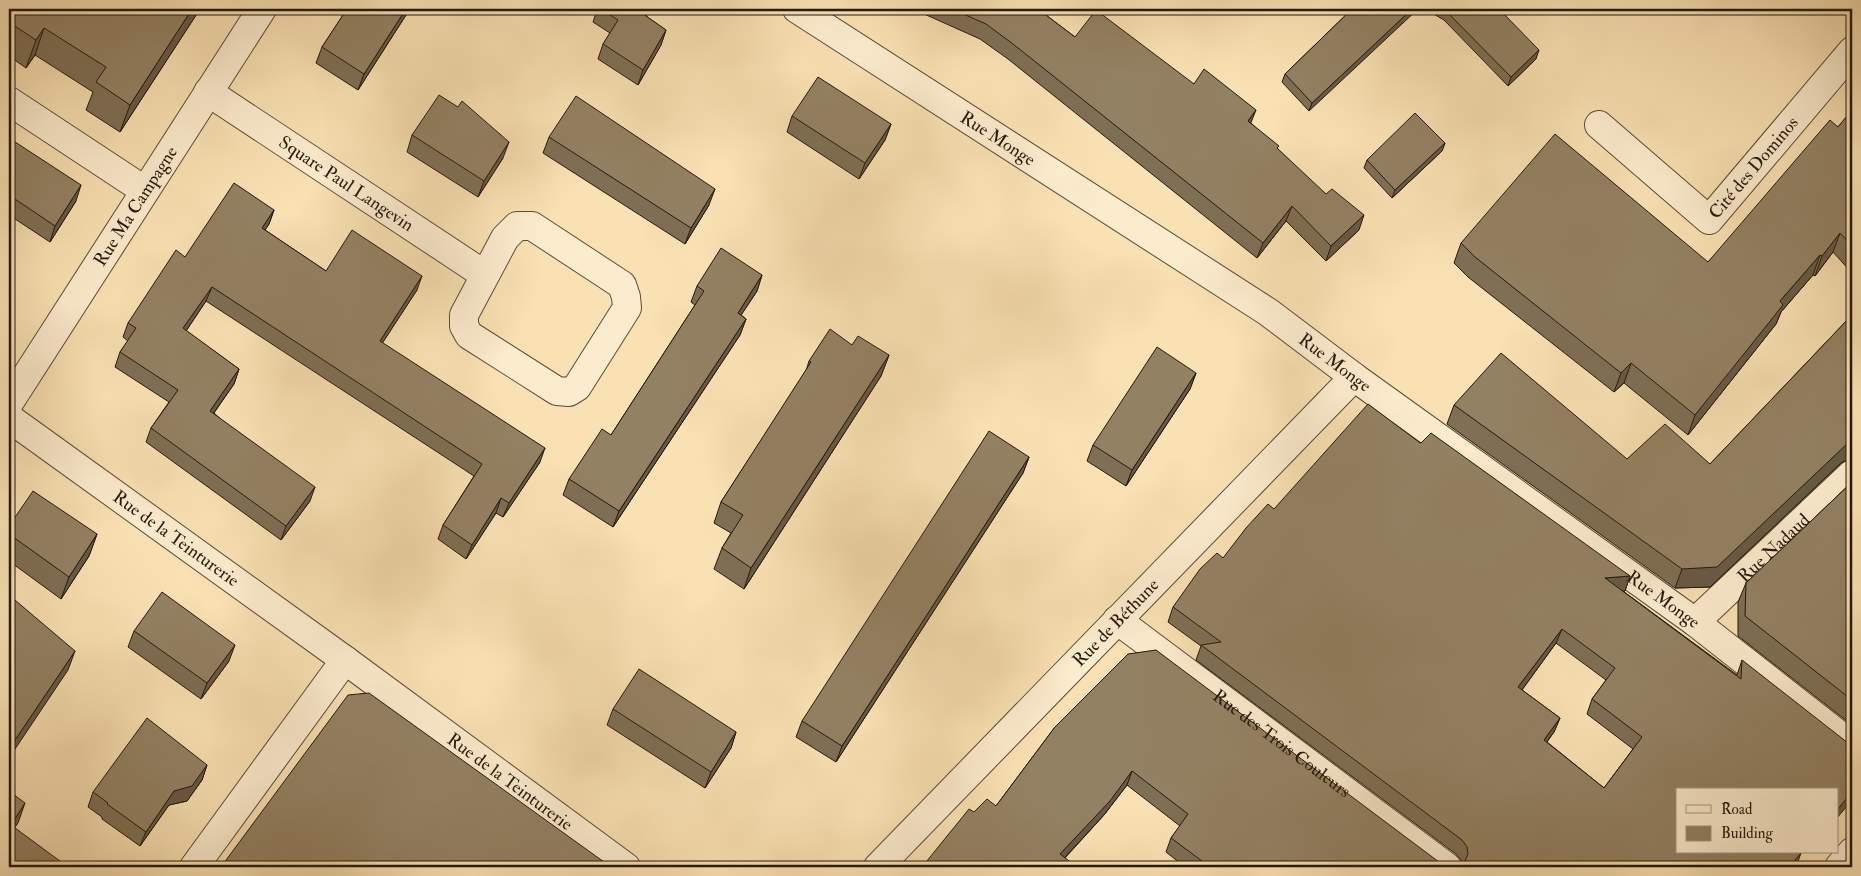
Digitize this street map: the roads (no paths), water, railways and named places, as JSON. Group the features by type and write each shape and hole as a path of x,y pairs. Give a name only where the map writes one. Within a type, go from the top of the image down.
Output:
{"street":[{"name":"Rue Ma Campagne","path":"9,403 262,9"},
{"name":"Rue Monge","path":"797,9 1268,312 1354,377 1696,622 1852,745"},
{"name":"Cité des Dominos","path":"1599,125 1709,220 1852,51"},
{"name":"Square Paul Langevin","path":"208,92 485,275"},
{"path":"9,101 144,190"},
{"path":"517,226 532,226 622,284 627,308 577,387 569,392 557,391 469,335 464,326 464,315 485,275 504,238 517,226"},
{"name":"Rue de Béthune","path":"878,867 1354,377"},
{"name":"Rue de la Teinturerie","path":"9,418 626,867"},
{"name":"Rue Nadaud","path":"1696,622 1852,474"},
{"name":"Rue des Trois Couleurs","path":"1117,620 1447,867"},
{"path":"194,867 344,660"},
{"path":"1839,867 1852,852"}]}
